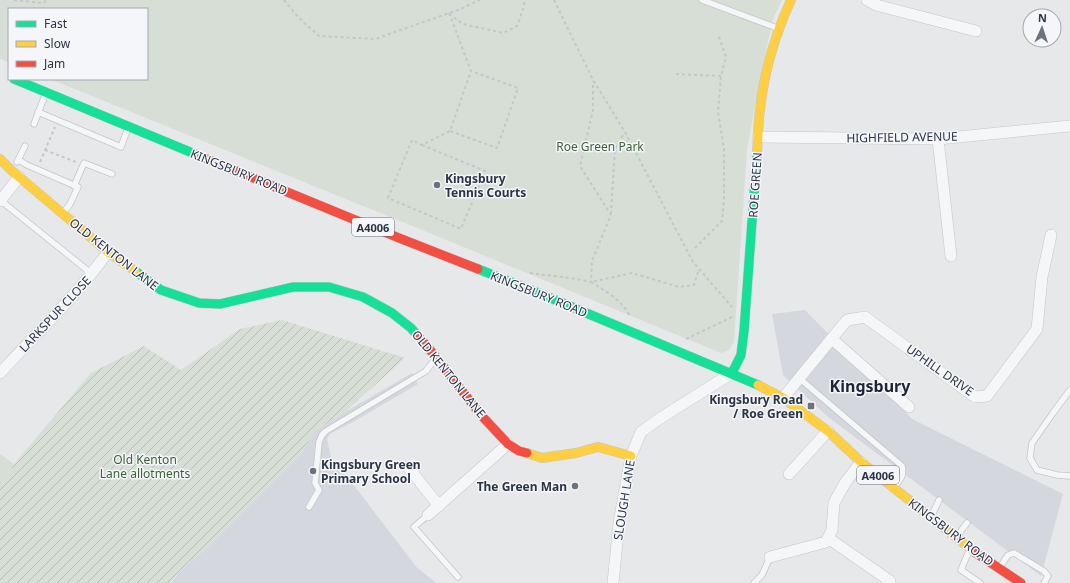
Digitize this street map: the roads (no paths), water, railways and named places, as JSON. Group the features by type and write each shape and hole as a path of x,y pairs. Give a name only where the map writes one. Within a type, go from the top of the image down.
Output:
{"main road":[{"name":"ROE GREEN","path":"732,373 741,355 744,331 760,110 763,87 770,57 779,29 791,0"},
{"name":"KINGSBURY ROAD","path":"17,80 751,381 783,398 828,432 861,462 930,517 970,548 1021,583"},
{"name":"OLD KENTON LANE","path":"0,160 108,252 161,290 199,303 220,304 292,286 329,287 363,297 392,313 411,328 436,357 480,414 508,444 519,452 542,458 576,453 598,447 631,456"}],"street":[{"path":"867,0 876,6 976,31"},
{"name":"HIGHFIELD AVENUE","path":"758,137 938,139 1070,126"},
{"path":"938,139 951,256"},
{"path":"0,201 15,174"},
{"name":"UPHILL DRIVE","path":"783,398 847,320 865,317 975,397 987,396 1038,329 1042,277 1051,235"},
{"name":"LARKSPUR CLOSE","path":"0,373 92,274 108,252"},
{"path":"832,339 908,407"},
{"name":"SLOUGH LANE","path":"612,583 618,523 631,456 641,432 732,373"},
{"path":"789,474 828,432"},
{"path":"428,515 508,444"},
{"path":"770,557 826,542 832,530 834,503 845,483 861,462"},
{"path":"408,467 439,506"},
{"path":"828,538 890,581"}],"lane":[{"path":"702,0 779,29"},
{"path":"34,124 47,92"},
{"path":"38,112 121,146 129,126"},
{"path":"15,174 25,146"},
{"path":"19,160 37,170 78,187 70,204 62,214"},
{"path":"74,186 84,162 112,174"},
{"path":"0,201 92,274"},
{"path":"309,506 319,490 315,483 319,442 322,435 326,431 426,371 436,357"},
{"path":"800,378 902,466 903,476 894,488"},
{"path":"1070,390 1032,444 1030,458 1037,470 1057,475 1070,476"},
{"path":"930,517 939,500"},
{"path":"428,515 414,527 458,577"},
{"path":"956,537 967,523"},
{"path":"970,548 961,570 980,583"},
{"path":"999,568 1008,556 1014,553 1044,571 1048,576 1044,583"},
{"path":"754,583 762,575 770,557"}],"place":[{"name":"Kingsbury Tennis Courts","path":"437,185"},
{"name":"Kingsbury Road / Roe Green","path":"811,406"},
{"name":"Kingsbury Green Primary School","path":"313,471"},
{"name":"The Green Man","path":"575,486"}],"district":[{"name":"Kingsbury","path":"870,386"}],"park label":[{"name":"Roe Green Park","path":"600,146"},
{"name":"Old Kenton Lane allotments","path":"145,466"}]}
